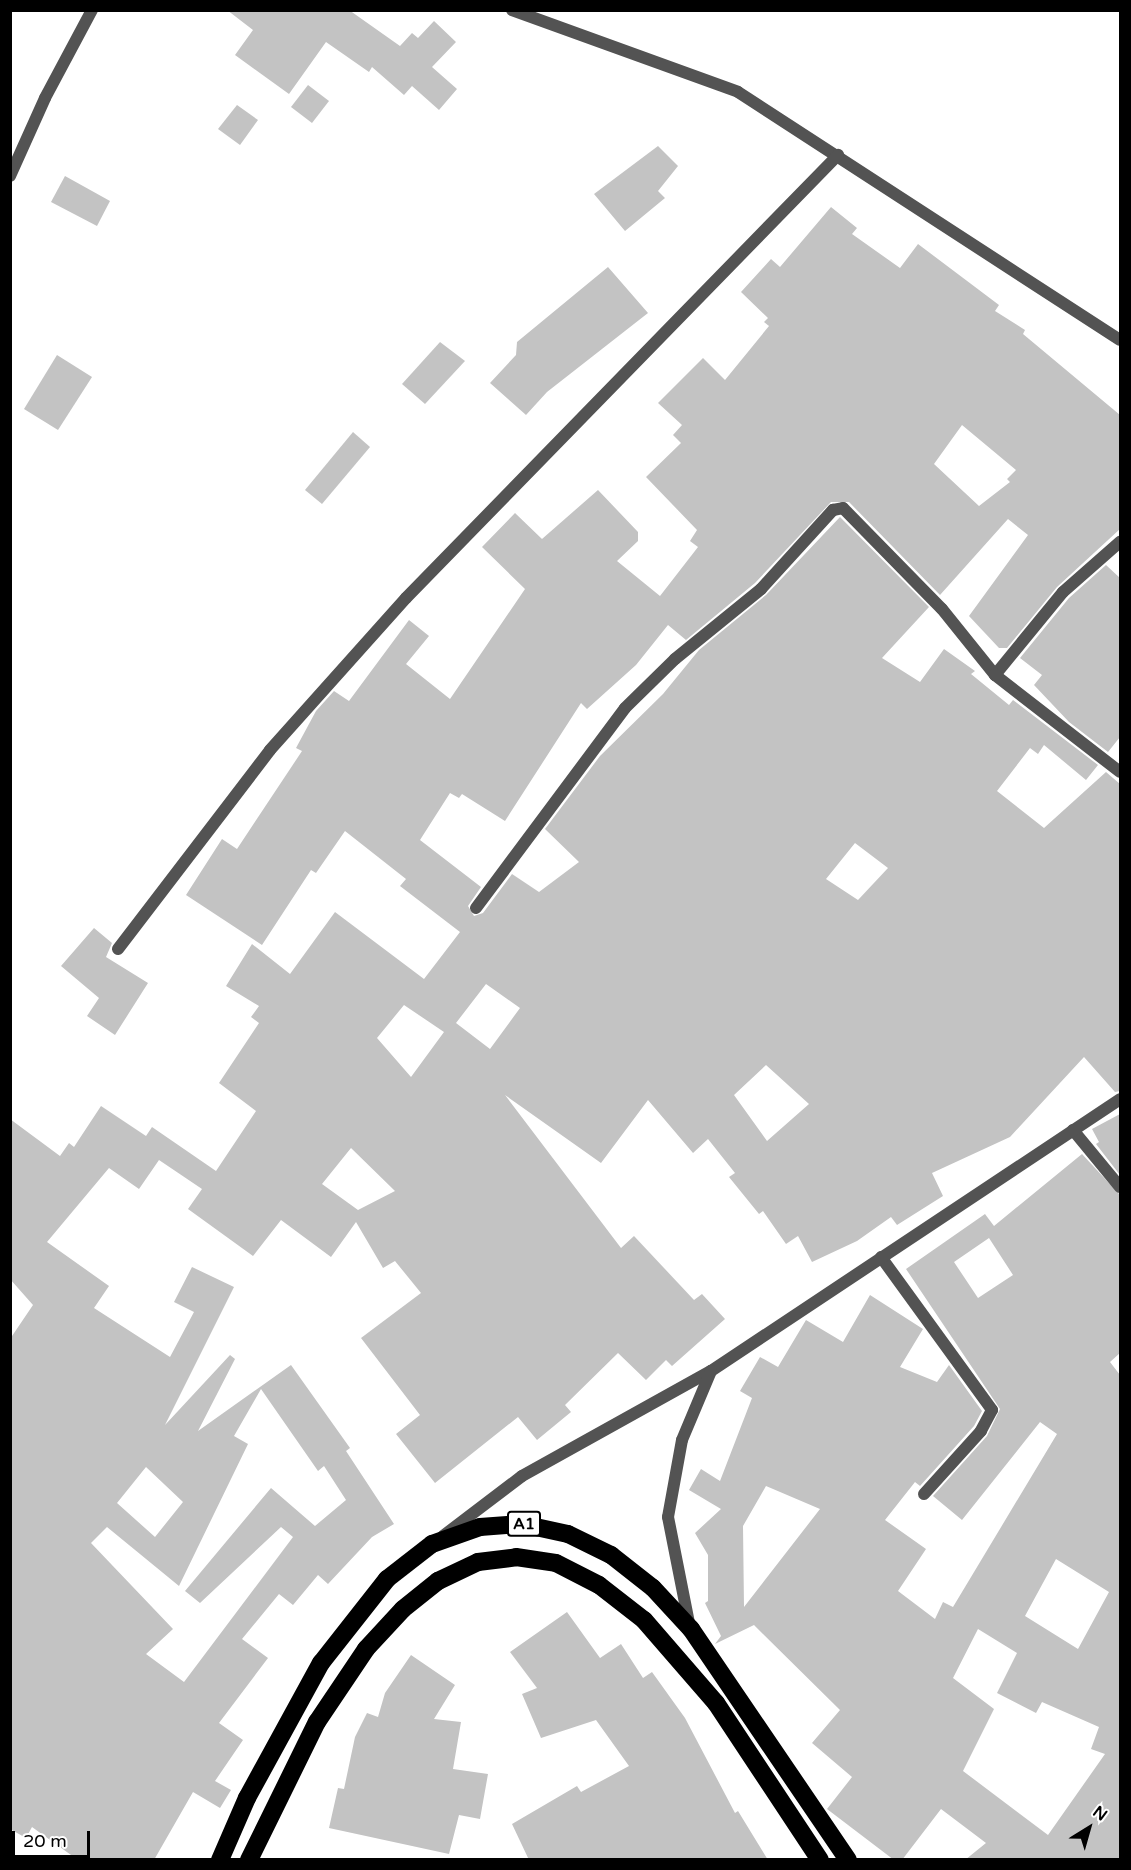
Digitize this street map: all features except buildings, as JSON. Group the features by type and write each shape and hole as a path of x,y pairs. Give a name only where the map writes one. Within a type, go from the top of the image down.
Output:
{"highway":[{"name":"A1","path":"220,1860 247,1798 321,1663 387,1580 432,1544 480,1527 522,1524 568,1534 611,1555 653,1588 691,1629 848,1860"},
{"name":"A1","path":"249,1860 316,1722 366,1649 403,1609 438,1581 478,1562 516,1557 556,1563 599,1585 644,1620 716,1703 820,1860"}],"street":[{"path":"10,176 45,98 92,10"},
{"path":"512,10 738,92 1120,340"},
{"path":"118,950 270,750 406,598 838,155"},
{"path":"476,908 625,708 675,659 761,589 833,510 843,508 852,514 942,609 995,675 1120,772"},
{"path":"995,675 1063,592 1120,542"},
{"path":"432,1544 522,1476 711,1371 1120,1100"},
{"path":"1073,1130 1120,1187"},
{"path":"881,1257 992,1410 981,1431 924,1494"},
{"path":"691,1629 678,1585 668,1517 682,1440 711,1371"}]}
